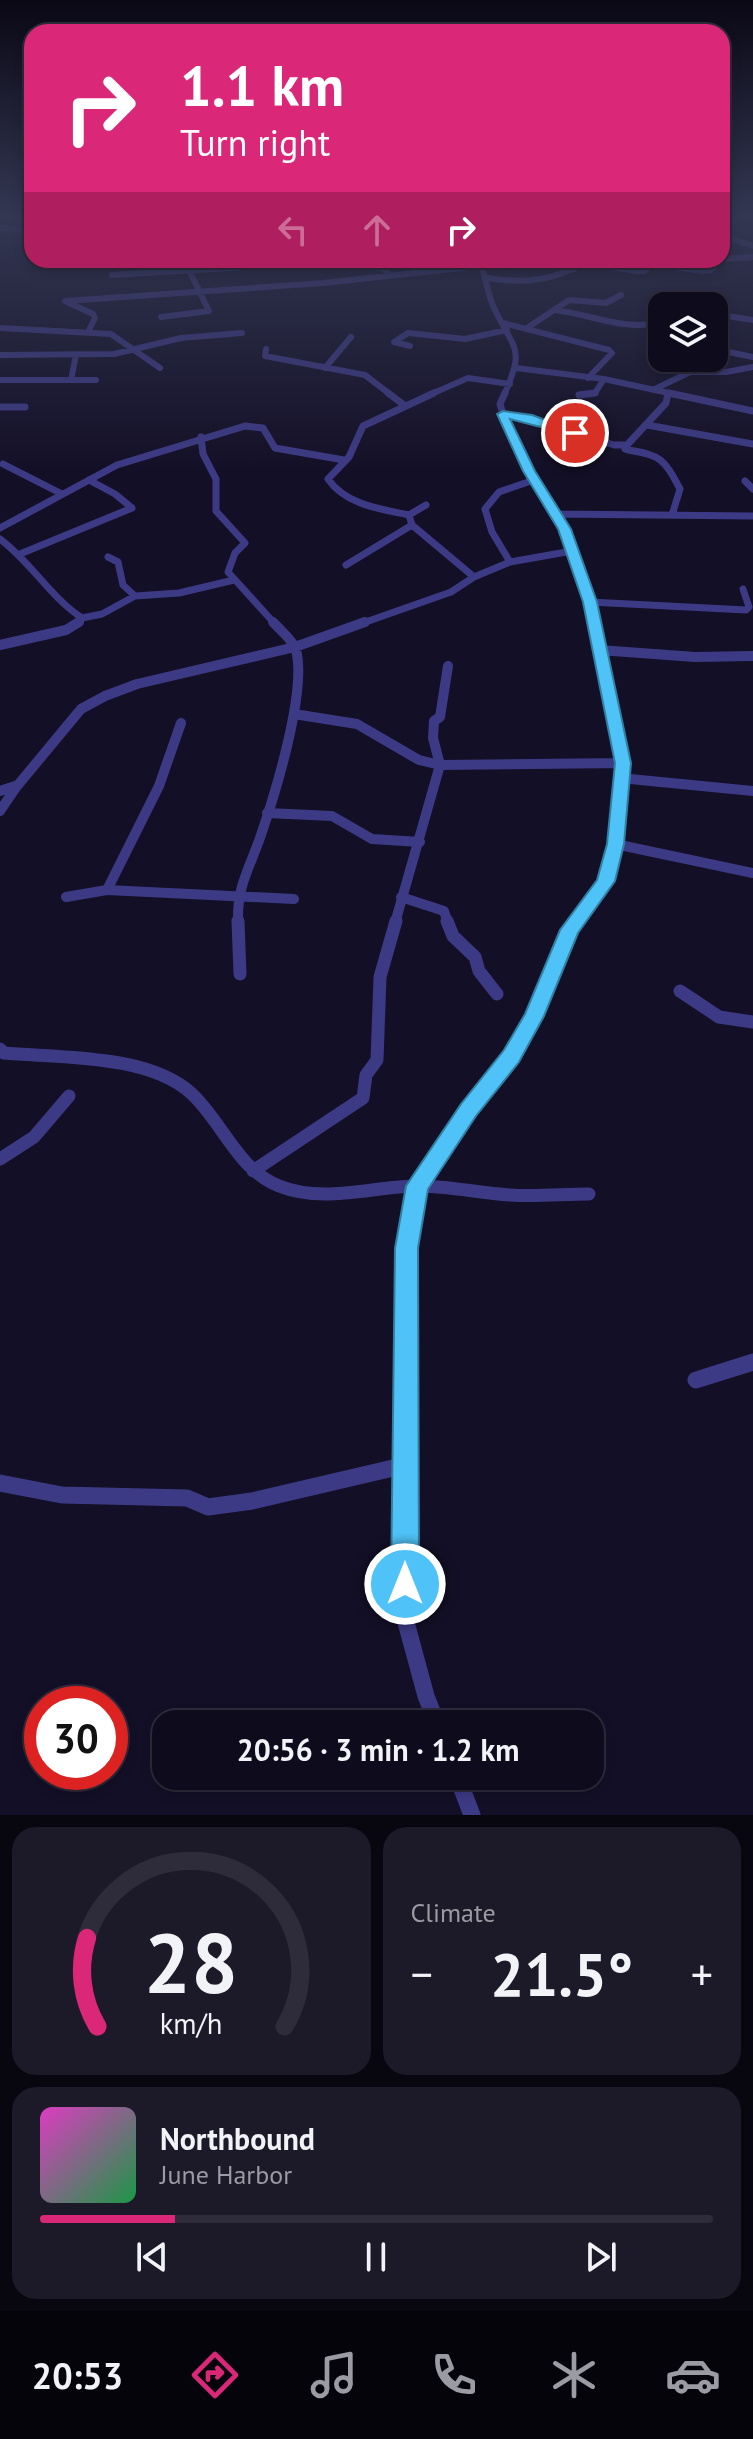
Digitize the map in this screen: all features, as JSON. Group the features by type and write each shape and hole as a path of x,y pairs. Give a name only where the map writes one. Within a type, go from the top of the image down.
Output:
{"street":[{"path":"69,303 93,314 95,318 88,332"},
{"path":"161,317 209,311 205,303"},
{"path":"432,1710 404,1615 406,1248 417,1186 511,1056 534,1016 569,930 606,881 615,844 623,763 590,602 572,551 534,480 500,404 516,368 516,345 492,303"},
{"path":"527,328 565,303"},
{"path":"554,310 584,314 636,329 648,326"},
{"path":"728,316 753,320"},
{"path":"410,346 394,342 408,333 465,339 505,327 527,328 609,350 612,353 608,361 588,378"},
{"path":"0,328 111,334 160,368"},
{"path":"0,355 114,354 188,337 242,333"},
{"path":"325,368 351,337"},
{"path":"266,349 265,356 365,375 404,405"},
{"path":"728,352 753,357"},
{"path":"71,380 76,355"},
{"path":"655,389 690,372 726,372 753,367"},
{"path":"516,368 604,379 753,411"},
{"path":"426,505 409,515 345,496 333,489 328,479 353,449 356,433 361,426 468,378 510,384"},
{"path":"579,395 595,393 604,379"},
{"path":"0,380 96,380"},
{"path":"668,393 666,403 625,449 652,453 659,458 680,489 672,515"},
{"path":"0,407 25,407"},
{"path":"503,414 528,418 614,445 627,445"},
{"path":"647,425 753,444"},
{"path":"0,528 117,465 226,430 256,426 263,428 275,448 344,460"},
{"path":"201,437 203,454 216,479 216,511 245,543 235,553 228,569 234,580 295,647 298,665 294,714 267,813 237,895 240,974"},
{"path":"3,464 62,494"},
{"path":"20,554 132,508 115,494 89,480"},
{"path":"510,562 492,532 485,509 499,492 534,480"},
{"path":"745,481 753,489"},
{"path":"554,514 753,516"},
{"path":"409,515 412,525 474,577"},
{"path":"346,565 412,525"},
{"path":"0,539 20,554 68,610 82,618 102,614 135,596 179,593 234,580"},
{"path":"0,811 81,709 105,696 137,684 295,647 451,592 474,577 510,562 572,551"},
{"path":"108,557 118,562 123,585 135,596"},
{"path":"590,602 746,610 749,607 743,589"},
{"path":"0,645 66,630 76,626 82,618"},
{"path":"599,650 695,657 753,656"},
{"path":"253,1171 363,1098 366,1075 377,1060 380,977 440,765 433,738 434,721 440,717 448,666"},
{"path":"294,714 357,724 419,760 440,765 623,763"},
{"path":"107,890 159,786 181,723"},
{"path":"620,778 753,791"},
{"path":"0,791 18,785"},
{"path":"267,813 332,816 372,839 420,842"},
{"path":"615,844 753,873"},
{"path":"66,897 107,890 294,899"},
{"path":"401,897 444,911 453,936 475,957 479,971 497,994"},
{"path":"680,991 719,1017 753,1022"},
{"path":"0,1049 4,1053 112,1062 166,1078 190,1092 253,1171 280,1187 315,1193 417,1186 513,1195 589,1194"},
{"path":"0,1159 34,1137 69,1096"},
{"path":"696,1380 753,1362"},
{"path":"0,1483 62,1495 187,1498 208,1507 252,1501 406,1465"},
{"path":"462,1790 472,1815"}],"route":[{"path":"405,1584 406,1248 417,1186 511,1056 534,1016 569,930 606,881 615,844 623,763 590,602 565,529 529,471 503,414 528,418 575,433"}]}
